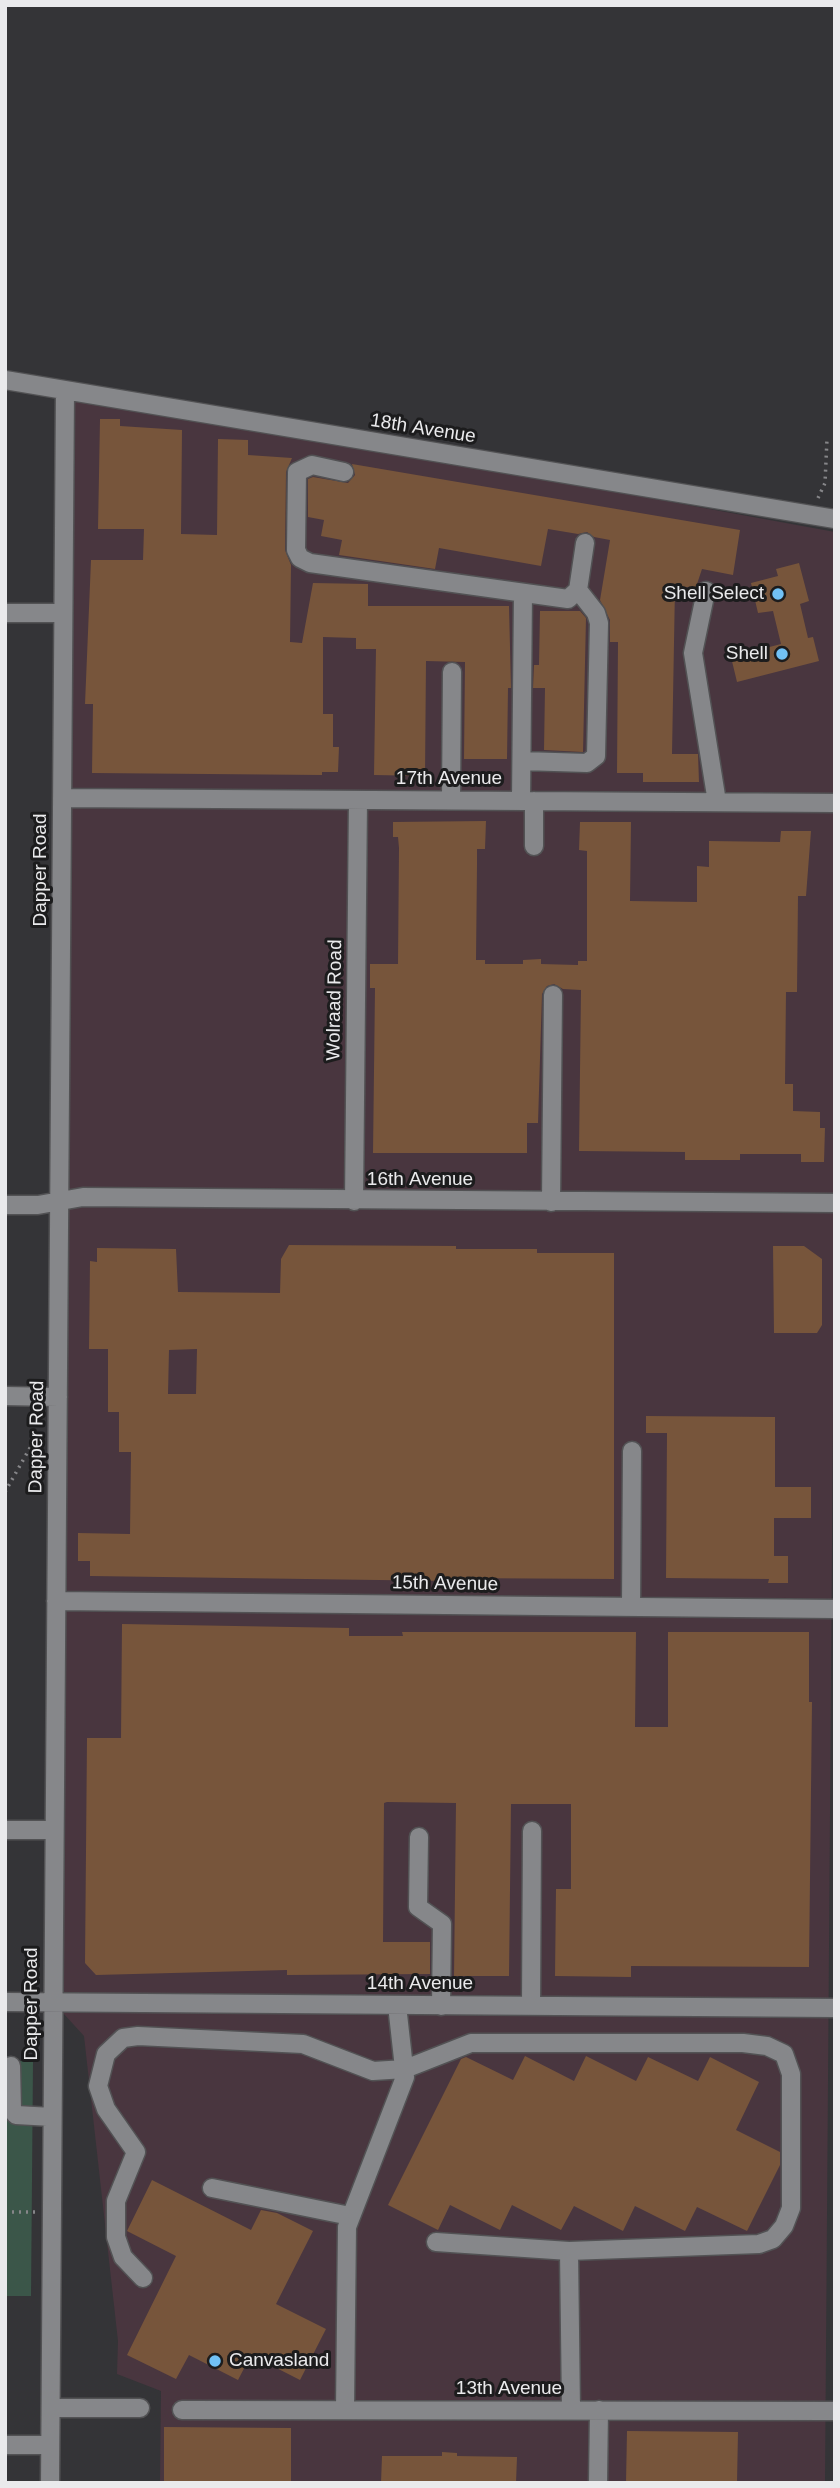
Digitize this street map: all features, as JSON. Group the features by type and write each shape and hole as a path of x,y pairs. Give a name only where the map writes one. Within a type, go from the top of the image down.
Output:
{"street":[{"name":"18th Avenue","path":"5,380 835,519"},
{"name":"Dapper Road","path":"50,2483 65,391"},
{"path":"344,472 312,465 297,472 296,550 300,558 310,563 568,598 578,590 585,543"},
{"path":"522,761 587,763 596,756 599,623 596,613 578,590"},
{"path":"706,591 693,653 717,802"},
{"path":"523,593 522,761 534,846"},
{"path":"5,613 63,613"},
{"path":"451,800 452,672"},
{"name":"17th Avenue","path":"62,798 835,803"},
{"name":"Wolraad Road","path":"354,1201 358,800"},
{"path":"551,1202 553,995"},
{"name":"16th Avenue","path":"5,1205 38,1205 83,1197 835,1203"},
{"path":"5,1396 58,1397"},
{"path":"631,1607 632,1451"},
{"name":"15th Avenue","path":"55,1601 835,1609"},
{"path":"5,1830 54,1830"},
{"path":"531,2006 532,1831"},
{"path":"419,1838 418,1907 442,1924 441,2006"},
{"name":"14th Avenue","path":"5,2002 835,2008"},
{"path":"345,2409 349,2216 400,2095 405,2068 397,2005"},
{"path":"143,2278 123,2257 116,2237 117,2201 136,2152 106,2109 98,2085 106,2053 123,2038 138,2036 283,2042 316,2048 366,2070 405,2068 471,2043 743,2043 766,2046 784,2054 792,2074 791,2208 784,2226 773,2239 759,2244 569,2251 436,2242"},
{"path":"11,2066 12,2110 16,2115 52,2117"},
{"path":"212,2188 349,2216"},
{"path":"569,2251 571,2410"},
{"path":"51,2408 141,2408"},
{"name":"13th Avenue","path":"182,2410 835,2411"},
{"path":"598,2483 599,2410"},
{"path":"5,2445 50,2445"}],"path":[{"path":"815,501 825,483 827,439"},
{"path":"5,1492 58,1397"},
{"path":"5,2212 52,2212"}],"shaded area":[{"path":"65,391 835,532 835,1143 825,2483 160,2483 161,2391 117,2374 118,2341 84,2036 53,2002"}],"green space":[{"path":"5,2061 33,2061 31,2296 5,2296"}],"building":[{"path":"100,419 120,419 120,426 182,430 181,534 217,535 218,439 248,440 248,455 292,458 286,472 285,550 291,565 290,642 302,643 313,583 368,584 368,606 509,606 511,688 508,688 507,759 464,759 465,662 426,661 425,776 374,775 376,649 356,649 356,638 323,637 323,714 333,714 333,747 339,747 338,772 322,772 322,775 92,773 93,704 85,704 91,560 143,560 144,529 98,529"},
{"path":"352,464 740,530 733,575 702,569 696,587 675,587 672,754 698,754 699,782 643,782 643,773 617,773 618,642 610,642 610,620 600,600 610,540 594,537 587,532 578,534 548,529 541,566 439,548 435,569 339,555 342,540 321,536 324,520 308,517 308,479 313,477 348,483 355,475"},
{"path":"799,563 809,601 800,604 808,638 813,637 819,661 737,682 731,657 781,644 773,611 758,613 751,583 778,576 776,569"},
{"path":"540,611 580,611 586,618 583,752 544,750 545,688 533,688 534,665 539,665"},
{"path":"486,821 485,849 477,849 476,960 485,960 485,964 523,964 523,960 541,959 541,964 578,965 578,961 587,961 587,851 579,850 580,822 631,822 630,901 697,902 697,866 709,867 709,841 780,842 781,831 811,831 806,896 798,896 797,992 786,992 785,1084 793,1084 793,1111 820,1112 820,1128 825,1128 824,1162 801,1162 801,1154 740,1154 740,1160 685,1160 685,1152 579,1151 581,990 563,989 554,984 547,986 542,994 538,1123 527,1123 527,1153 373,1153 375,988 370,988 370,964 398,964 399,848 398,837 393,837 393,822"},
{"path":"289,1245 456,1246 456,1249 537,1249 537,1253 614,1253 614,1579 450,1578 450,1581 90,1576 90,1561 78,1561 78,1533 130,1534 131,1452 119,1452 119,1412 108,1412 108,1349 89,1349 90,1261 97,1262 97,1248 176,1249 178,1292 280,1293 281,1259","holes":["197,1349 196,1394 168,1394 169,1350"]},
{"path":"773,1246 804,1246 822,1259 822,1325 817,1333 774,1333"},
{"path":"646,1416 775,1417 775,1487 811,1487 811,1518 774,1518 774,1556 788,1556 788,1583 768,1583 769,1579 666,1578 667,1433 646,1433"},
{"path":"122,1624 349,1628 349,1636 403,1636 402,1632 636,1632 635,1727 668,1727 668,1632 809,1632 809,1702 812,1702 809,1967 631,1966 631,1977 555,1976 556,1889 571,1889 571,1804 511,1804 509,1976 454,1976 456,1803 387,1802 384,1803 383,1942 430,1942 430,1974 287,1975 287,1970 96,1975 85,1963 87,1738 121,1738"},
{"path":"525,2056 574,2081 586,2056 636,2081 648,2057 698,2081 710,2057 759,2082 736,2130 780,2152 780,2165 747,2231 697,2207 685,2231 635,2206 623,2231 574,2206 561,2230 512,2205 500,2230 450,2205 438,2230 388,2205 461,2059 466,2057 513,2080"},
{"path":"152,2180 251,2230 261,2210 277,2213 313,2231 276,2304 326,2329 300,2380 251,2355 238,2380 189,2355 176,2379 127,2355 176,2256 127,2231"},
{"path":"164,2427 291,2428 291,2483 164,2483"},
{"path":"627,2431 738,2432 737,2483 626,2483"},
{"path":"442,2452 457,2453 457,2456 517,2457 516,2483 381,2483 382,2456 442,2456"}],"place":[{"name":"Shell Select","path":"778,594"},
{"name":"Shell","path":"782,654"},
{"name":"Canvasland","path":"215,2361"}]}
